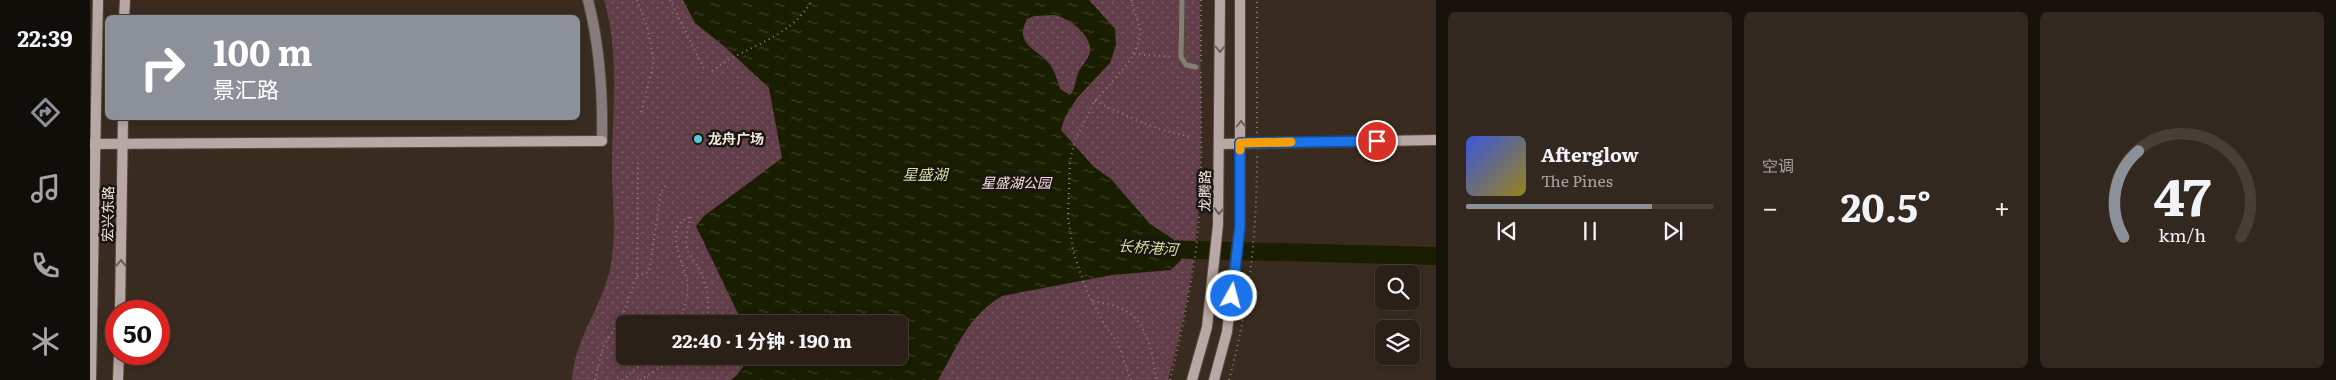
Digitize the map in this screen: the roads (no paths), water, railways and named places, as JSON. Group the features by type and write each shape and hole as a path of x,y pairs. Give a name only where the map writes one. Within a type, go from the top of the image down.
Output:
{"main road":[{"name":"宏兴东路","path":"91,380 93,144 98,0"},
{"path":"124,0 124,15"},
{"name":"龙腾路","path":"1192,380 1207,327 1218,225 1220,0"},
{"path":"1214,380 1227,332 1240,226 1240,0"},
{"name":"宏兴东路","path":"120,300 123,120"},
{"path":"93,144 602,140"},
{"path":"1220,144 1436,140"},
{"path":"118,380 119,365"}],"street":[{"path":"588,0 600,55 603,104 602,140"}],"lane":[{"path":"1182,0 1181,57 1186,66 1196,67"}],"water":[{"name":"星盛湖","path":"683,0 1089,0 1115,29 1116,45 1110,63 1077,98 1065,117 1061,130 1094,167 1111,179 1150,224 1173,239 1180,251 1181,260 1171,270 1112,275 1002,296 980,313 964,333 938,380 731,380 744,365 908,365 908,315 739,315 696,226 704,216 782,158 769,88 725,47 695,23","holes":["1055,15 1067,20 1084,34 1090,46 1089,55 1078,73 1070,95 1060,89 1051,66 1027,43 1023,33 1027,19 1034,16"]}],"waterway":[{"name":"长桥港河","path":"1157,249 1436,256"}],"place":[{"name":"龙舟广场","path":"698,139"}],"park label":[{"name":"星盛湖公园","path":"1016,183"}]}
